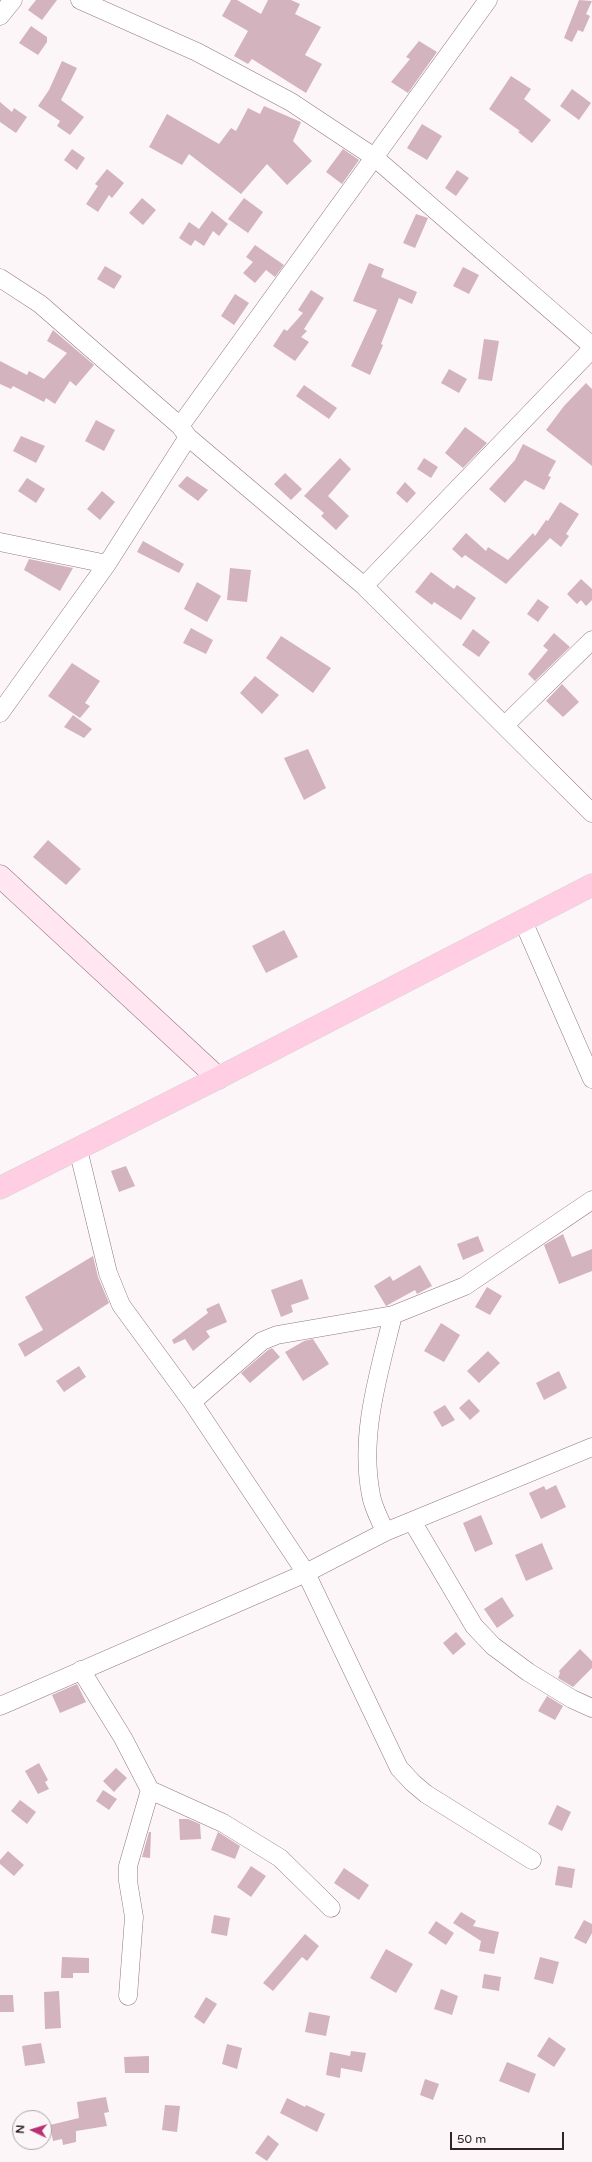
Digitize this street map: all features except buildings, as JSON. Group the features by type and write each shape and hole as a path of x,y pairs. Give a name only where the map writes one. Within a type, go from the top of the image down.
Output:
{"main road":[{"path":"0,1188 218,1078 592,885"}],"street":[{"path":"0,16 13,0"},
{"path":"80,0 196,52 291,102 374,157 592,346"},
{"path":"0,713 107,564 184,431 374,157 488,0"},
{"path":"0,278 40,304 184,431 364,586 592,813"},
{"path":"364,586 592,349"},
{"path":"0,542 107,564"},
{"path":"505,725 592,640"},
{"path":"0,876 218,1078"},
{"path":"523,921 592,1079"},
{"path":"78,1149 108,1273 121,1306 192,1402 306,1573 400,1768 413,1783 426,1794 532,1860"},
{"path":"192,1402 262,1340 277,1335 393,1315 465,1286 592,1200"},
{"path":"385,1532 371,1497 368,1472 368,1441 373,1402 393,1315"},
{"path":"0,1706 306,1573 385,1532 592,1447"},
{"path":"412,1522 474,1626 492,1646 528,1672 572,1699 592,1708"},
{"path":"81,1670 123,1738 150,1790 223,1823 280,1858 331,1908"},
{"path":"128,1996 134,1917 128,1881 128,1866 150,1790"}]}
